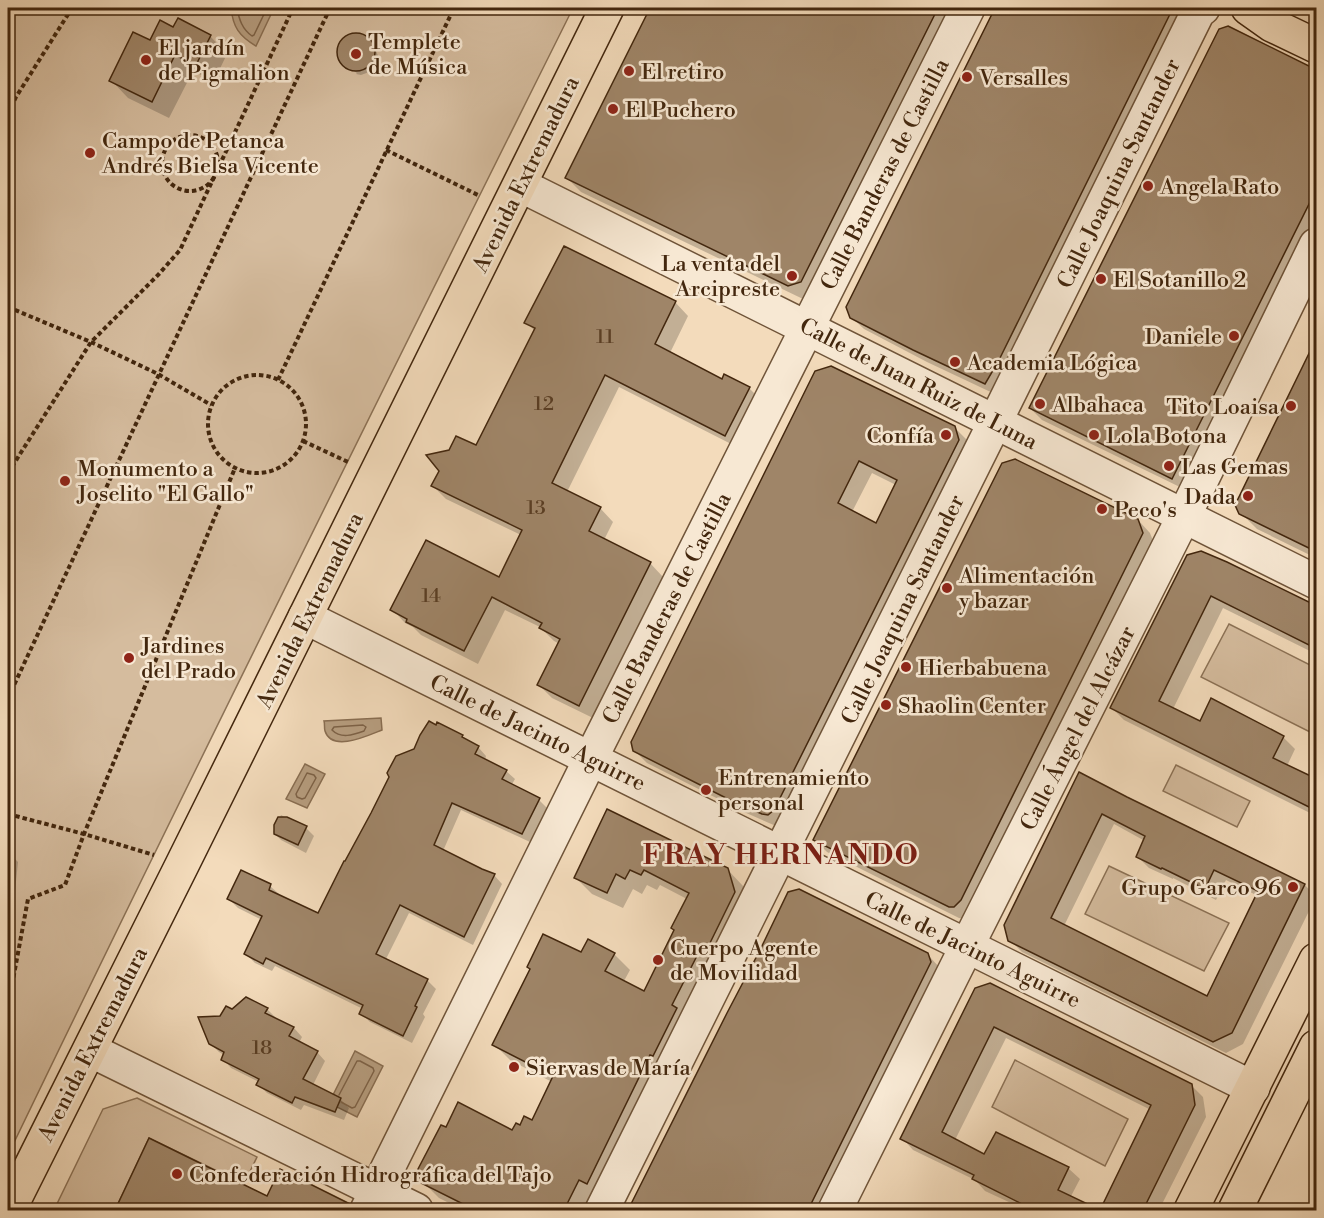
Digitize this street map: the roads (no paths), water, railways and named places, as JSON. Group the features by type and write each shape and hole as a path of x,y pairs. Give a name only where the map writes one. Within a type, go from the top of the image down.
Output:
{"main road":[{"name":"Avenida Extremadura","path":"9,1210 607,8"},
{"path":"1248,8 1272,25 1317,46"},
{"path":"1191,1210 1317,960"},
{"path":"1235,1210 1317,1047"}],"street":[{"name":"Calle Banderas de Castilla","path":"372,1201 591,758 968,8"},
{"name":"Calle Joaquina Santander","path":"602,1210 1198,12 1203,8"},
{"name":"Calle de Juan Ruiz de Luna","path":"514,198 807,327 1317,582"},
{"name":"Calle Ángel del Alcázar","path":"835,1210 1184,516 1317,245"},
{"name":"Calle de Jacinto Aguirre","path":"305,617 1253,1088"},
{"path":"90,1050 372,1201 416,1210"}],"water":[{"path":"231,8 274,8 256,46 245,39 238,30 233,21"},
{"path":"381,718 382,730 351,741 335,741 325,730 324,721"},
{"path":"305,764 325,774 307,808 286,799"},
{"path":"355,1051 383,1066 357,1117 329,1103"}],"place":[{"name":"Templete de Música","path":"356,54"},
{"name":"El jardín de Pigmalion","path":"146,60"},
{"name":"El retiro","path":"629,71"},
{"name":"Versalles","path":"967,77"},
{"name":"El Puchero","path":"613,109"},
{"name":"Campo de Petanca Andrés Bielsa Vicente","path":"90,153"},
{"name":"Angela Rato","path":"1148,186"},
{"name":"La venta del Arcipreste","path":"792,276"},
{"name":"El Sotanillo 2","path":"1101,279"},
{"name":"Daniele","path":"1234,336"},
{"name":"Academia Lógica","path":"955,362"},
{"name":"Albahaca","path":"1040,404"},
{"name":"Tito Loaisa","path":"1291,406"},
{"name":"Confía","path":"946,435"},
{"name":"Lola Botona","path":"1094,435"},
{"name":"Las Gemas","path":"1169,466"},
{"name":"Monumento a Joselito \"El Gallo\"","path":"65,481"},
{"name":"Dada","path":"1248,496"},
{"name":"Peco's","path":"1102,509"},
{"name":"Alimentación y bazar","path":"947,588"},
{"name":"Jardines del Prado","path":"129,658"},
{"name":"Hierbabuena","path":"906,667"},
{"name":"Shaolin Center","path":"886,705"},
{"name":"Entrenamiento personal","path":"706,790"},
{"name":"Grupo Garco 96","path":"1293,887"},
{"name":"Cuerpo Agente de Movilidad","path":"658,960"},
{"name":"Siervas de María","path":"514,1067"},
{"name":"Confederación Hidrográfica del Tajo","path":"177,1174"}],"district":[{"name":"FRAY HERNANDO","path":"781,854"}]}
